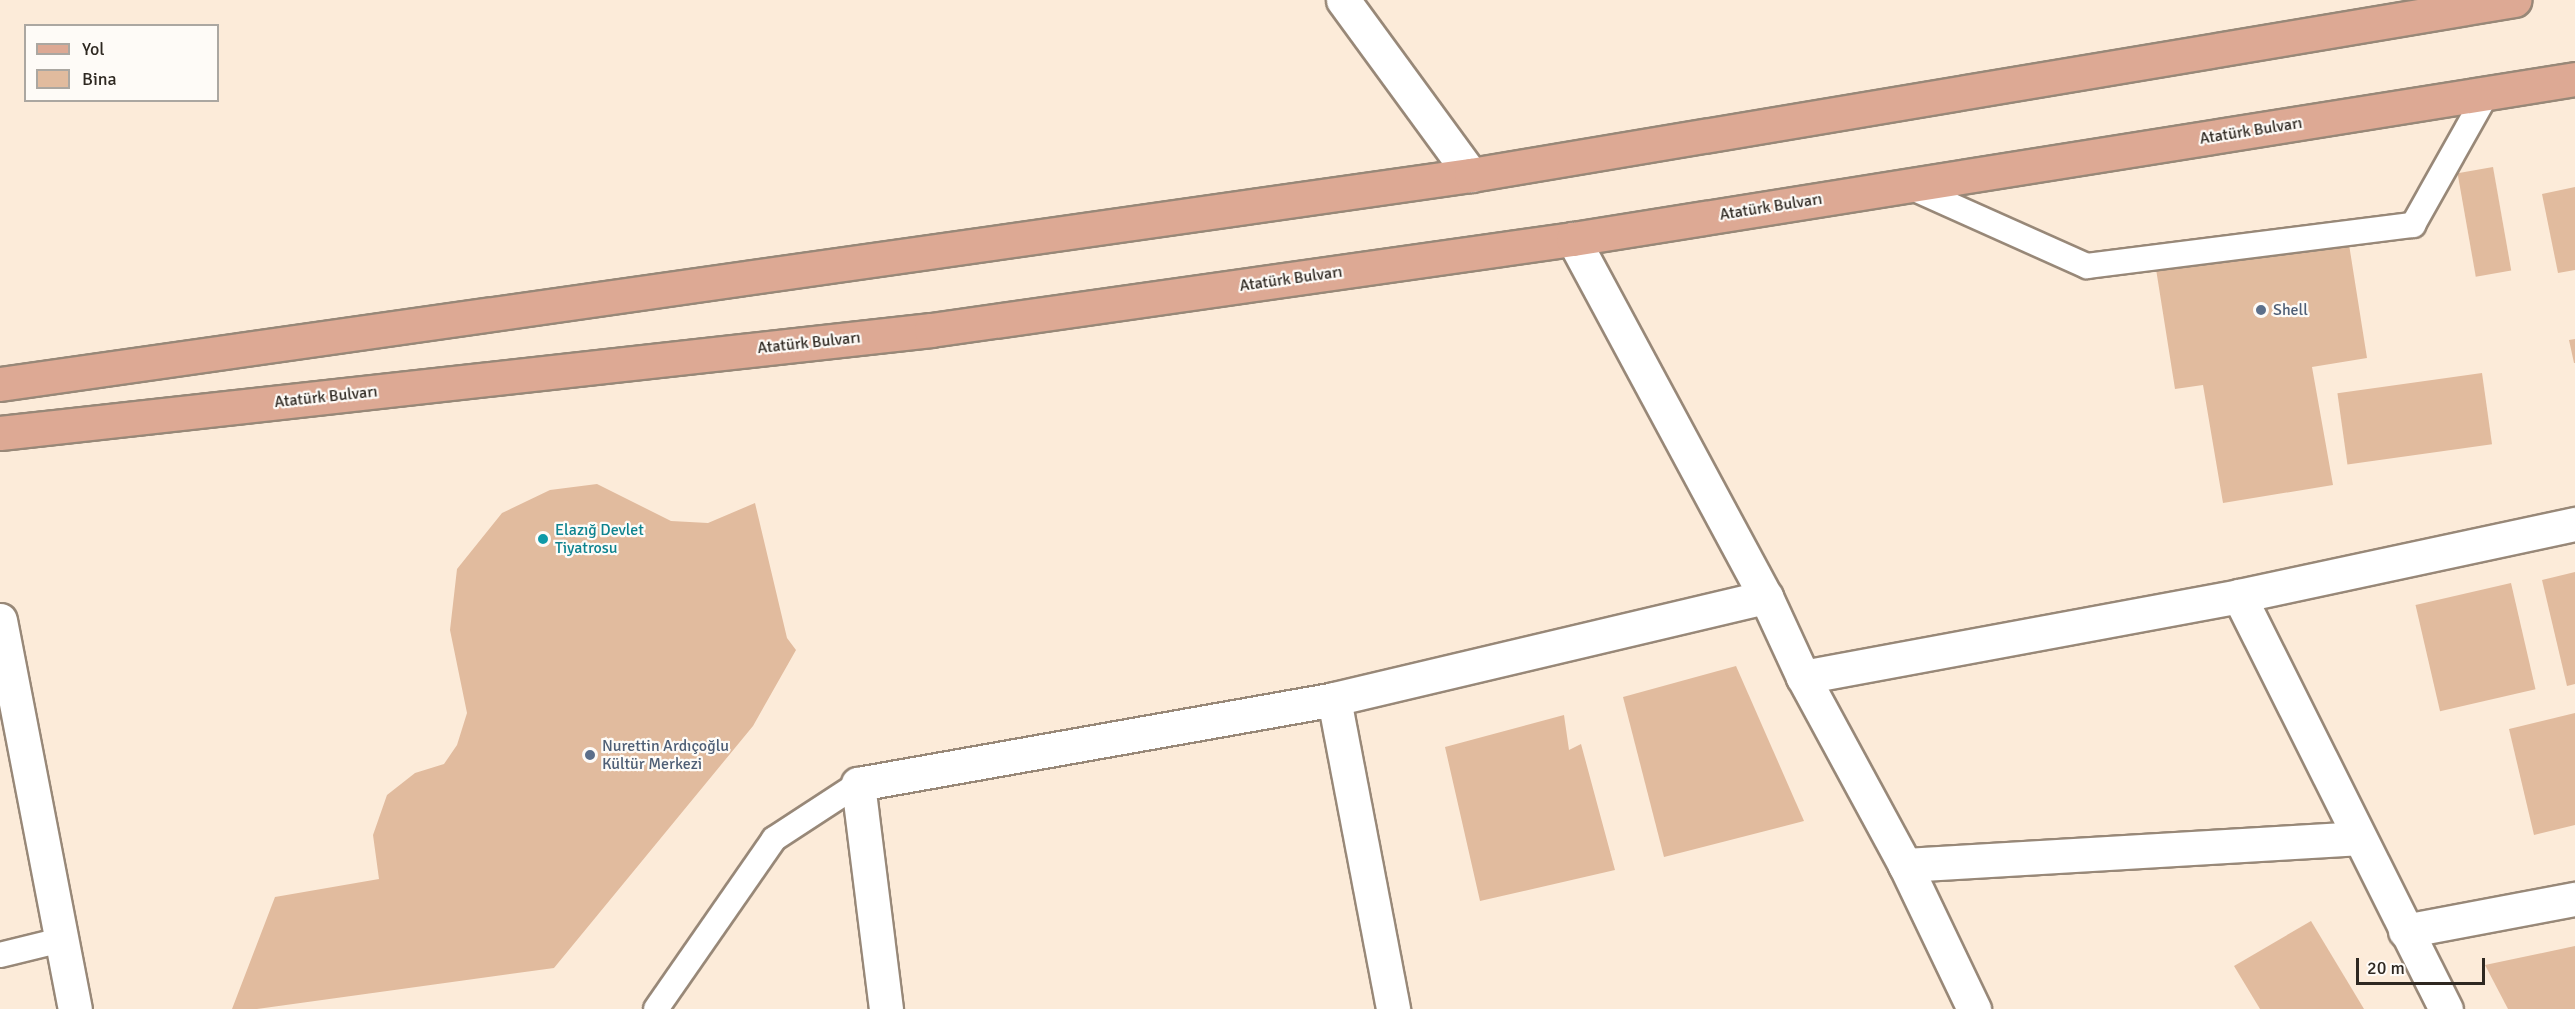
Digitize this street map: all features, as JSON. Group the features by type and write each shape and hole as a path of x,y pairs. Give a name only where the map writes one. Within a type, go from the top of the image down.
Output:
{"main road":[{"path":"0,384 1471,175 2514,0"},
{"name":"Atatürk Bulvarı","path":"0,433 931,330 1573,239 2575,79"}],"street":[{"path":"1343,0 1471,175"},
{"path":"1573,239 1766,597 1803,677 1905,865 1974,1009"},
{"path":"1803,677 2239,596 2575,524"},
{"path":"2239,596 2357,838 2446,1009"},
{"path":"886,1009 858,784 1334,699 1766,597"},
{"path":"0,620 75,1009"},
{"path":"1334,699 1393,1009"},
{"path":"1905,865 2357,838"},
{"path":"2405,931 2575,899"}],"lane":[{"path":"1908,186 2087,266 2413,225 2487,93"},
{"path":"656,1009 774,839 858,784"},
{"path":"0,955 61,940"}],"building":[{"path":"2493,167 2511,270 2476,277 2458,173"},
{"path":"2575,187 2575,270 2558,273 2542,194"},
{"path":"2348,238 2367,358 2312,367 2333,485 2223,503 2203,385 2175,389 2156,269"},
{"path":"2575,339 2575,363 2574,363 2569,340"},
{"path":"2482,373 2492,444 2347,465 2337,393"},
{"name":"Nurettin Ardıçoğlu Kültür Merkezi","path":"597,484 671,521 708,523 755,503 787,638 796,650 753,726 554,968 257,1009 232,1009 275,897 379,879 373,835 387,795 415,773 444,764 457,745 467,713 450,630 457,569 502,513 550,490"},
{"path":"2575,572 2575,684 2567,686 2542,580"},
{"path":"2511,583 2536,689 2440,711 2416,605"},
{"path":"1736,666 1804,821 1664,857 1623,697"},
{"path":"2575,713 2575,825 2534,835 2509,729"},
{"path":"1564,715 1569,750 1581,744 1615,870 1480,901 1445,747"},
{"path":"2311,921 2364,1009 2260,1009 2234,966"},
{"path":"2575,946 2575,1009 2508,1009 2485,965"}],"place":[{"name":"Shell","path":"2261,310"},
{"name":"Elazığ Devlet Tiyatrosu","path":"543,539"},
{"name":"Nurettin Ardıçoğlu Kültür Merkezi","path":"590,755"}]}
